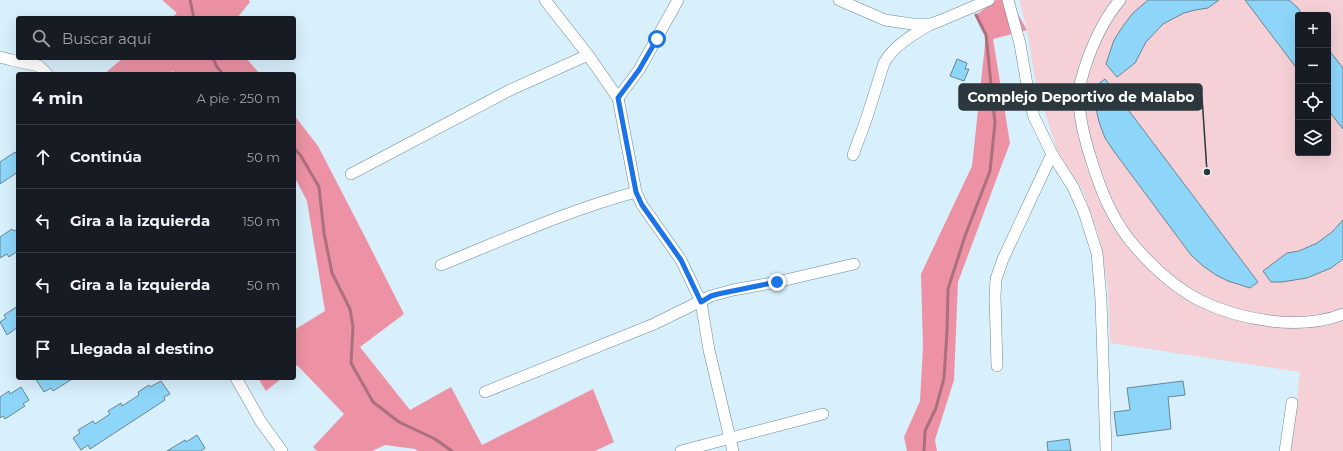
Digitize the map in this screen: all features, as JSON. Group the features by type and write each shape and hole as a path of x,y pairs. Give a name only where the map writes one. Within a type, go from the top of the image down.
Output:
{"street":[{"path":"545,0 588,54 618,98 636,192 642,205 681,260 701,302 705,331 733,451"},
{"path":"618,98 639,70 678,0"},
{"path":"839,0 885,20 912,24 931,24"},
{"path":"853,155 866,120 884,62 888,55 909,37 931,24 956,15 989,0"},
{"path":"1008,0 1020,44 1034,117 1052,154 1073,187 1084,212 1096,253 1101,300 1106,451"},
{"path":"1120,0 1098,36 1089,55 1080,84 1079,97 1087,146 1102,192 1121,227 1137,249 1161,272 1198,300 1213,306 1260,320 1284,322 1318,320 1336,317 1343,314"},
{"path":"351,174 508,90 588,54"},
{"path":"0,57 39,66 45,72"},
{"path":"997,366 996,279 1003,259 1052,154"},
{"path":"441,266 600,202 636,192"},
{"path":"485,392 654,324 711,296 854,264"},
{"path":"237,380 261,422 282,451"},
{"path":"1285,451 1292,403"},
{"path":"680,451 823,414"}],"shaded area":[{"path":"162,0 249,0 250,2 239,16 173,16 177,13"},
{"path":"996,0 1010,0 1027,30 993,39 1010,143 958,282 954,380 935,440 937,451 907,451 904,437 920,401 923,347 921,274 972,166 986,35 976,15"},
{"path":"1019,0 1343,0 1343,451 1291,451 1300,372 1110,343 1108,289 1100,240 1083,191 1057,150 1036,84 1027,30"},
{"path":"121,60 248,60 258,72 173,71 106,72"},
{"path":"296,118 318,146 404,314 360,347 410,410 451,387 482,445 593,389 614,442 595,451 418,451 415,449 385,445 372,451 317,451 313,447 344,414 297,365 296,366 296,329 325,311 307,201 296,180"},
{"path":"259,380 280,380 266,391"}],"building":[{"path":"1148,0 1219,0 1208,8 1184,13 1163,24 1146,42 1135,63 1117,77 1106,64 1114,40 1133,13"},
{"path":"1245,0 1289,0 1297,7 1301,12 1295,12 1295,66"},
{"path":"1331,53 1343,68 1343,129 1331,114"},
{"path":"957,59 967,63 965,69 969,69 964,81 950,76"},
{"path":"1105,79 1258,282 1250,288 1228,281 1216,275 1191,255 1113,150 1105,138 1099,122 1095,104 1094,87"},
{"path":"15,152 16,153 16,173 0,184 0,162"},
{"path":"1343,220 1343,259 1331,268 1307,278 1282,282 1271,282 1263,271 1287,253 1299,251 1317,243 1332,232"},
{"path":"12,229 14,231 16,230 16,252 9,257 7,254 0,258 0,237"},
{"path":"16,307 16,328 7,335 0,322 6,318 4,315"},
{"path":"36,380 71,380 53,391 51,388 44,392"},
{"path":"161,381 170,394 164,397 165,400 90,449 88,445 81,450 73,438 80,433 78,430 93,421 95,424 110,414 108,411 121,403 122,406 139,395 138,392 149,385 150,387"},
{"path":"1183,381 1185,395 1168,397 1171,429 1117,436 1114,412 1130,410 1127,388"},
{"path":"21,387 29,400 23,404 25,406 5,419 3,416 0,418 0,397 9,391 10,394"},
{"path":"197,435 205,448 201,451 167,451 185,440 186,442"},
{"path":"1069,439 1071,451 1048,451 1047,442"}],"waterway":[{"path":"190,0 194,16"},
{"path":"924,451 925,431 936,408 944,378 948,289 965,236 990,171 995,123 986,35 976,15"},
{"path":"214,60 221,72"},
{"path":"296,150 301,156 319,187 324,233 332,273 350,309 353,327 351,363 373,402 399,422 435,439 452,451"}],"place":[{"name":"Complejo Deportivo de Malabo","path":"1207,172"}],"route":[{"path":"657,39 639,70 618,98 636,192 642,205 681,260 692,280 701,302 711,296 733,290 777,282"}]}
